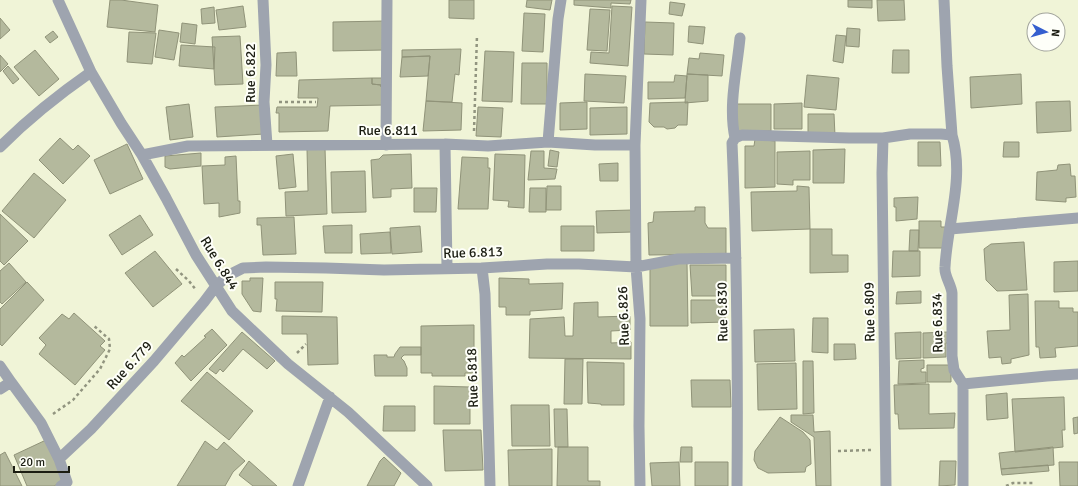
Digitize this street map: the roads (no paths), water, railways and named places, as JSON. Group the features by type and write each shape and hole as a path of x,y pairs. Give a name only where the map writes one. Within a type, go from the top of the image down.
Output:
{"street":[{"name":"Rue 6.844","path":"58,0 91,72 142,155 196,255 232,311 288,364 330,397 375,436 427,486"},
{"name":"Rue 6.822","path":"263,0 266,65 264,102 267,145"},
{"path":"386,145 387,0"},
{"path":"548,142 558,19 561,0"},
{"name":"Rue 6.826","path":"640,486 640,319 636,266 635,145 641,0"},
{"name":"Rue 6.834","path":"944,0 952,135 955,146 956,188 945,268 952,293 952,356 954,370 963,384 963,486"},
{"name":"Rue 6.830","path":"738,486 736,258 732,143 735,138 732,125 740,38"},
{"path":"0,147 17,130 58,95 91,72"},
{"path":"735,138 742,135 883,138 910,134 952,135"},
{"name":"Rue 6.809","path":"883,138 886,486"},
{"name":"Rue 6.811","path":"142,155 188,146 445,144 488,146 548,142 595,145 635,145"},
{"path":"445,144 447,268"},
{"path":"950,229 1078,218"},
{"name":"Rue 6.813","path":"216,286 227,276 243,268 304,267 384,270 482,268 553,264 636,266 678,259 736,258"},
{"name":"Rue 6.818","path":"482,268 485,294 490,486"},
{"name":"Rue 6.779","path":"59,459 91,429 144,373 216,286"},
{"path":"0,366 41,423 59,459 66,485"},
{"path":"963,384 1078,374"},
{"path":"0,389 11,382"},
{"path":"298,486 330,397"}]}
